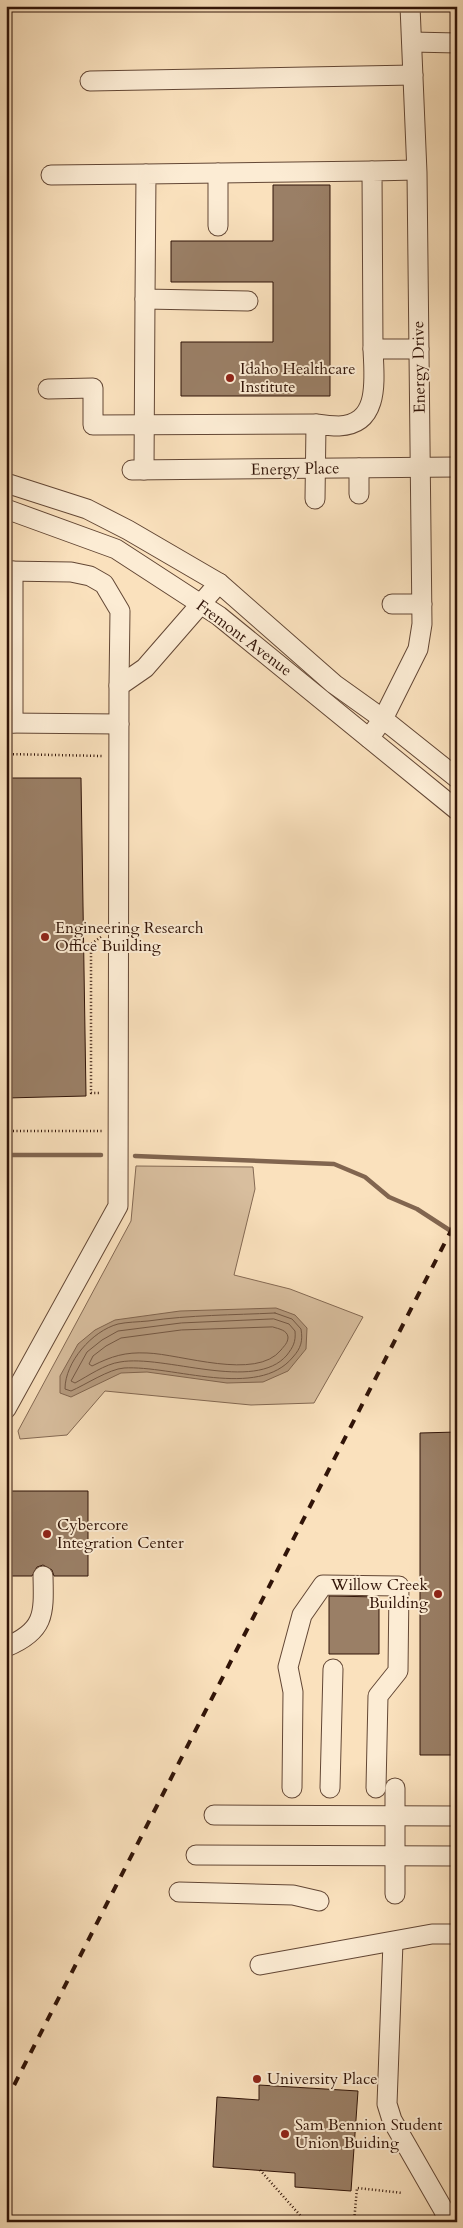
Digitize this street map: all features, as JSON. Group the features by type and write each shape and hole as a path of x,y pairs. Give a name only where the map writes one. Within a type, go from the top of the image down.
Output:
{"street":[{"name":"Energy Drive","path":"370,738 383,719 418,649 422,624 416,170 410,6"},
{"path":"412,42 457,42"},
{"path":"90,81 413,75"},
{"path":"51,175 416,170"},
{"path":"48,388 94,388 93,425 316,424 341,426 352,423 370,408 374,394 372,171"},
{"path":"218,173 218,226"},
{"path":"144,425 146,174"},
{"path":"145,299 248,301"},
{"path":"373,349 419,348"},
{"path":"315,499 316,424"},
{"name":"Energy Place","path":"144,425 138,470 457,467"},
{"path":"359,468 359,494"},
{"name":"Fremont Avenue","path":"12,484 87,509 128,530 219,583 334,684 383,719 457,778"},
{"name":"Fremont Avenue","path":"6,509 116,549 219,616 457,810"},
{"path":"6,1409 118,1206 120,611 104,584 90,576 71,572 10,571 10,723 119,724"},
{"path":"119,686 145,668 219,583"},
{"path":"392,604 422,604"},
{"path":"6,1647 18,1642 38,1627 44,1608 43,1576"},
{"path":"292,1788 293,1692 288,1667 302,1615 323,1585 399,1586 398,1671 378,1696 376,1788"},
{"path":"330,1788 333,1669"},
{"path":"395,1788 395,1894"},
{"path":"214,1815 457,1816"},
{"path":"196,1855 457,1856"},
{"path":"179,1892 293,1895 320,1901"},
{"path":"260,1965 432,1934 457,1934"},
{"path":"393,1942 387,2104 392,2120 449,2222"}],"path":[{"path":"6,754 104,756 104,765"},
{"path":"102,936 91,944 91,1093 104,1094"},
{"path":"6,1131 104,1131 104,1128"},
{"path":"260,2170 306,2222"},
{"path":"354,2222 357,2188 402,2193"}],"shaded area":[{"path":"136,1166 253,1167 255,1189 234,1275 290,1289 363,1317 314,1403 251,1405 105,1391 67,1435 20,1439 18,1431 131,1221"}],"water":[{"path":"276,1308 295,1315 307,1328 306,1349 288,1371 263,1382 227,1383 147,1372 121,1373 71,1397 60,1393 60,1376 78,1344 95,1330 115,1320 180,1311"}],"building":[{"path":"273,185 330,185 330,396 181,396 181,342 273,342 273,282 171,282 171,241 273,241"},
{"name":"Engineering Research Office Building","path":"6,778 81,778 86,1096 6,1098"},
{"name":"Willow Creek Building","path":"457,1432 457,1755 420,1755 420,1433"},
{"name":"Cybercore Integration Center","path":"6,1491 88,1491 88,1576 54,1576 52,1570 43,1565 37,1567 32,1576 6,1576"},
{"path":"329,1596 379,1597 379,1654 329,1654"},
{"name":"Sam Bennion Student Union Buiding","path":"259,2085 358,2091 351,2191 295,2187 295,2173 213,2167 217,2097 259,2100"}],"waterway":[{"path":"6,1155 101,1155"},
{"path":"135,1156 334,1164 365,1177 389,1197 417,1209 457,1235"}],"railway":[{"path":"6,2101 457,1219"}],"place":[{"name":"Idaho Healthcare Institute","path":"230,378"},
{"name":"Engineering Research Office Building","path":"45,937"},
{"name":"Cybercore Integration Center","path":"47,1534"},
{"name":"Willow Creek Building","path":"438,1594"},
{"name":"University Place","path":"257,2079"},
{"name":"Sam Bennion Student Union Buiding","path":"285,2134"}]}
